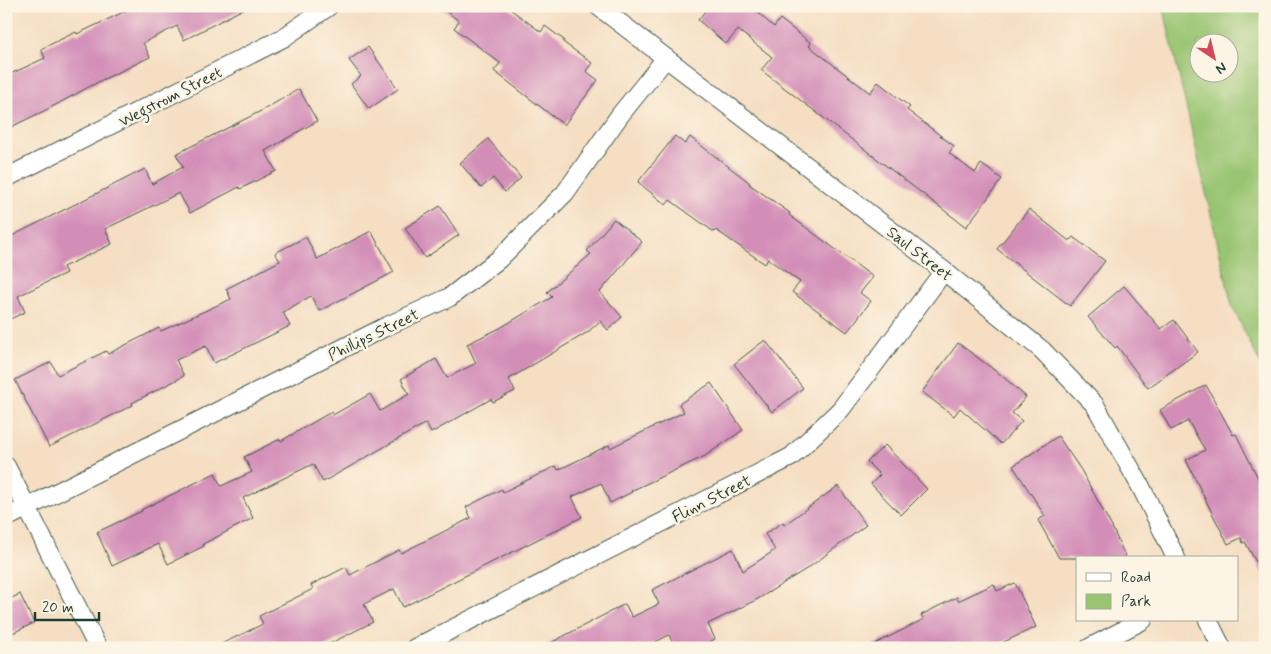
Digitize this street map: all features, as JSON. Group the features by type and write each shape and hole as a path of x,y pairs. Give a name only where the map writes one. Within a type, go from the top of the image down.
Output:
{"street":[{"name":"Wegstrom Street","path":"6,178 283,38 329,6"},
{"name":"Saul Street","path":"598,6 944,271 1042,350 1095,405 1141,487 1175,556"},
{"name":"Phillips Street","path":"6,518 382,328 450,297 499,259 565,194 620,116 666,58"},
{"name":"Flinn Street","path":"415,648 791,457 841,409 944,271"},
{"path":"6,466 98,648"},
{"path":"1089,648 1139,622"},
{"path":"1209,622 1222,648"}],"green space":[{"path":"1163,6 1265,6 1265,373 1232,306"}],"building":[{"path":"136,6 249,6 184,40 177,26 143,43 150,57 11,127 6,117 6,76 45,58 41,49"},
{"path":"439,6 506,6 541,32 545,26 564,40 563,42 592,63 586,71 598,80 564,125 494,71 500,63 454,28 459,21"},
{"path":"709,6 750,6 774,27 780,19 811,43 809,46 870,93 878,82 910,107 907,110 954,146 949,153 975,173 981,164 1002,179 966,227 761,70 772,57 738,30 726,44 698,20"},
{"path":"368,47 398,89 369,109 351,84 361,76 349,60"},
{"path":"299,89 317,121 265,151 276,171 240,189 239,187 190,213 179,193 105,229 112,244 63,267 66,273 18,296 25,312 6,321 6,239 145,169 152,184 183,167 176,154 263,110"},
{"path":"675,136 685,144 690,137 749,184 790,213 789,215 873,277 860,293 871,301 847,332 792,292 800,282 768,259 765,264 716,230 714,232 670,200 666,205 638,182"},
{"path":"488,139 521,178 505,192 493,178 481,188 460,163"},
{"path":"440,206 459,235 425,258 405,228"},
{"path":"1029,209 1069,241 1073,237 1105,261 1070,306 997,249"},
{"path":"614,219 642,242 600,292 622,317 608,330 600,321 588,332 509,379 515,391 493,402 491,399 431,433 426,423 323,482 313,464 243,498 253,518 168,564 158,544 112,566 97,532 215,473 221,486 252,472 244,457 280,439 281,441 331,412 333,415 370,394 380,411 409,394 401,379 436,359 447,378 476,363 467,344 500,328 552,297 547,292 591,254 587,251"},
{"path":"371,231 394,272 319,311 311,296 283,312 290,326 214,363 206,346 176,360 184,376 132,403 133,405 49,447 15,380 51,362 58,375 106,351 108,354 159,328 161,331 231,299 226,289 280,261 275,253 306,237 317,259"},
{"path":"1124,286 1161,329 1174,320 1198,352 1148,388 1117,346 1115,348 1088,317"},
{"path":"765,340 803,388 772,412 734,364"},
{"path":"958,343 1001,375 1026,397 1012,413 1022,421 1001,444 960,408 954,416 922,392"},
{"path":"711,383 743,430 705,456 610,503 601,483 572,497 582,517 403,607 394,589 364,604 373,622 321,648 213,648 263,624 259,616 313,589 311,585 346,567 350,575 399,550 401,553 471,518 466,507 502,489 503,492 556,466 558,470 609,445 610,448 684,412 679,404"},
{"path":"1206,385 1233,435 1236,434 1265,492 1265,578 1241,538 1228,544 1211,511 1186,460 1205,450 1188,421 1171,430 1160,410"},
{"path":"1058,436 1081,470 1112,527 1125,556 1059,558 1038,520 1045,516 1013,466"},
{"path":"885,445 927,489 901,515 871,484 880,475 867,462"},
{"path":"838,486 866,525 811,566 758,599 708,624 715,639 698,648 675,648 669,635 644,648 541,648 625,604 632,617 659,604 652,590 733,549 743,571 775,550 765,534 783,522 784,525"},
{"path":"1015,583 1036,627 991,648 867,648 924,619 921,615 957,597 958,601 994,584 997,591"},
{"path":"20,594 34,623 6,636 6,601"}]}
